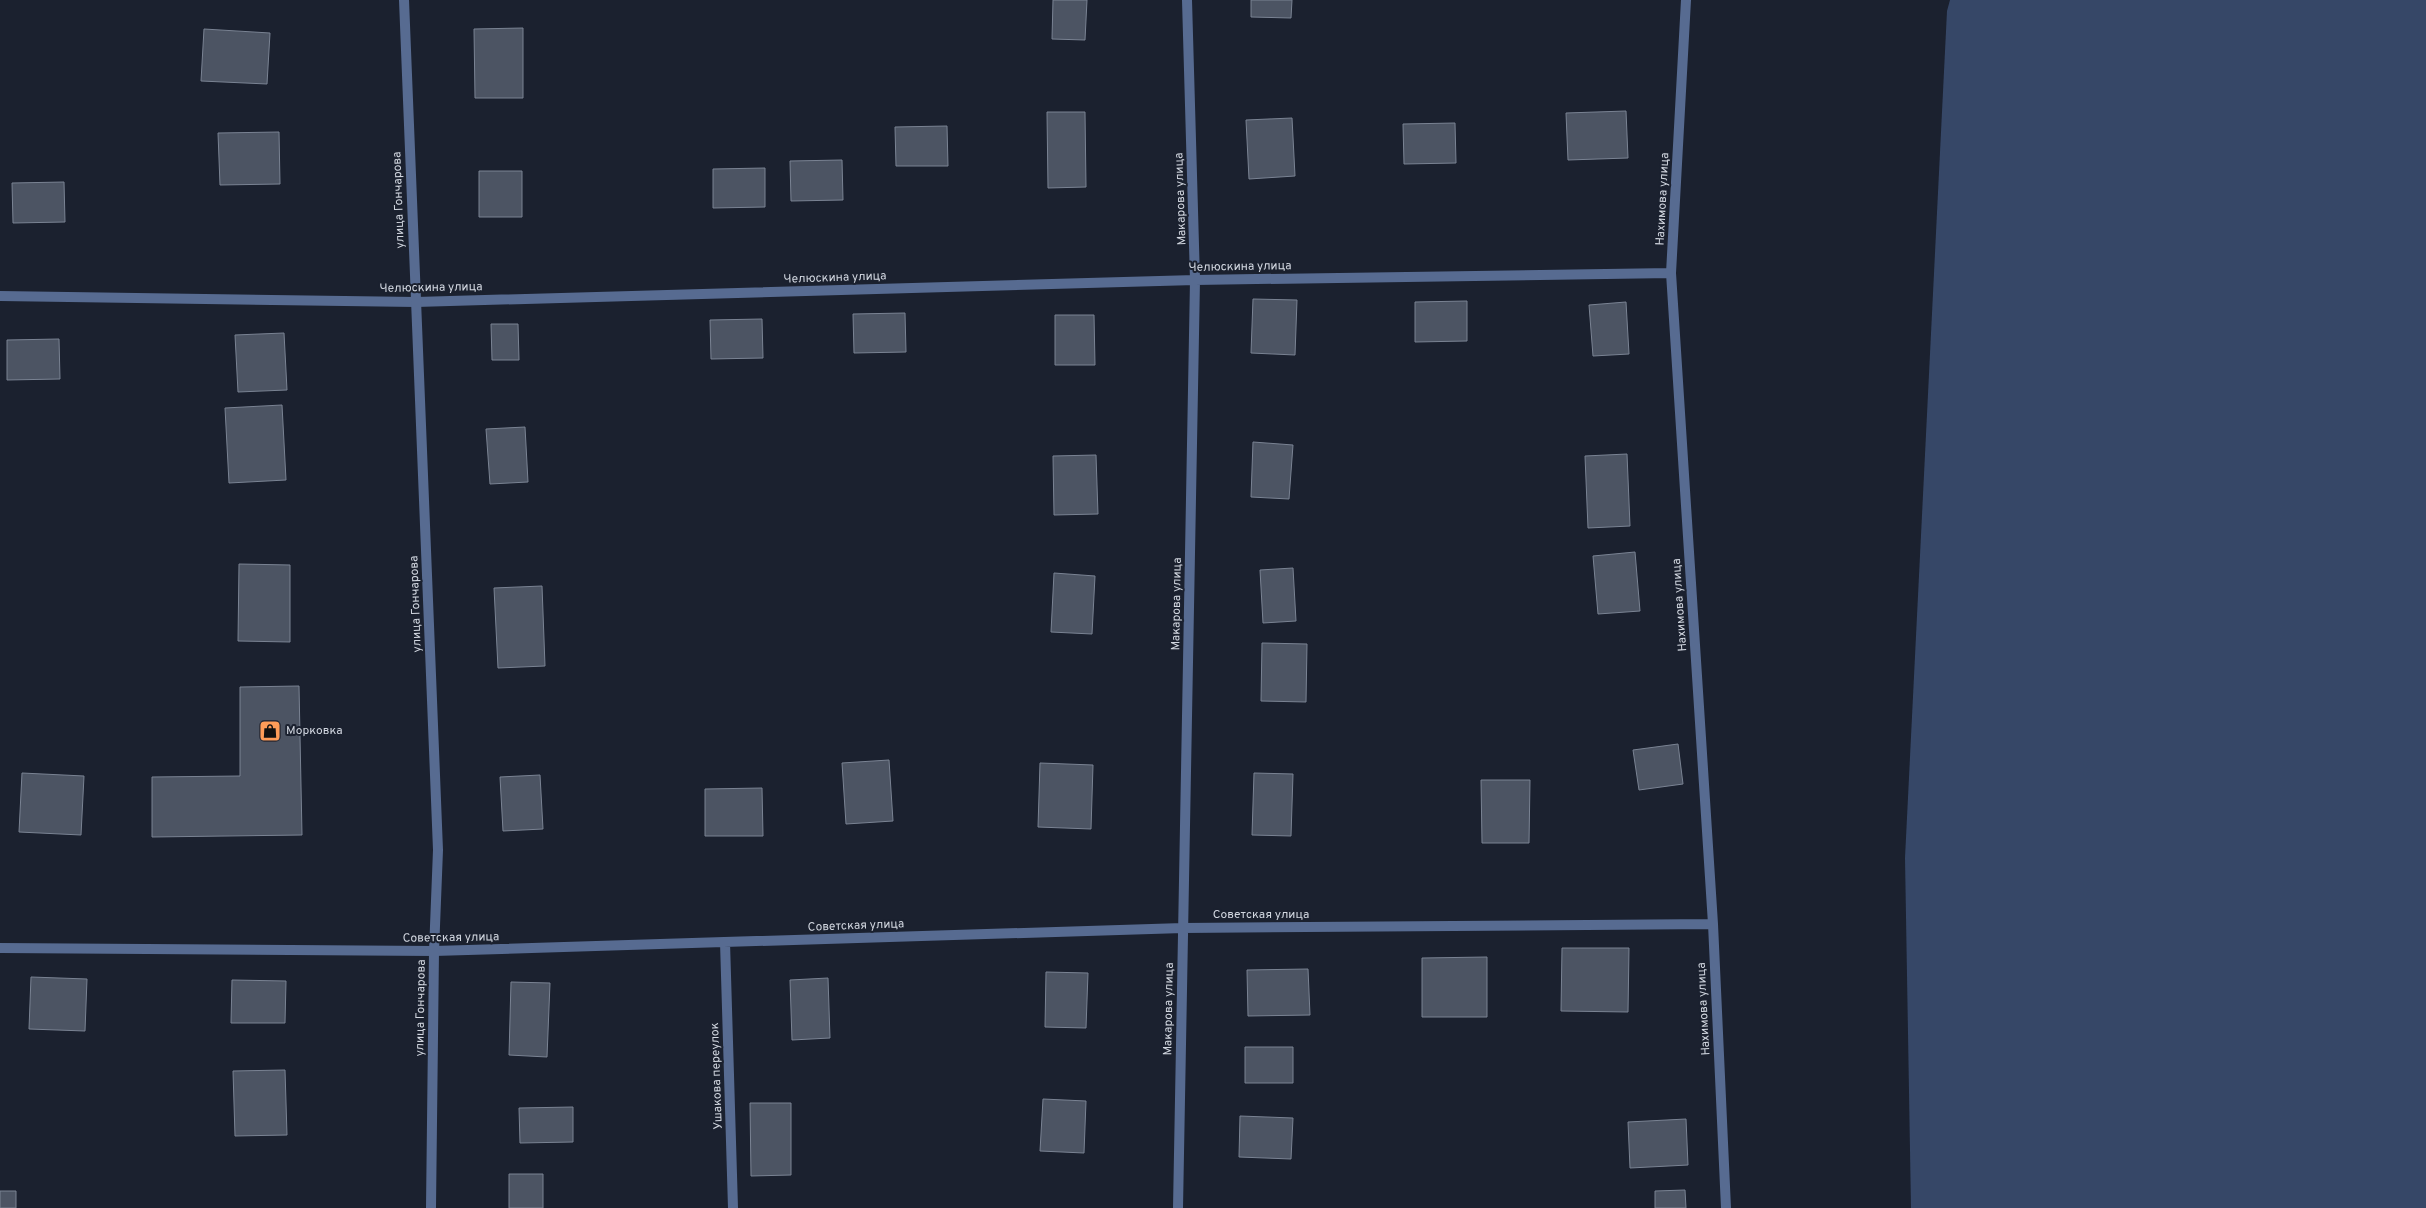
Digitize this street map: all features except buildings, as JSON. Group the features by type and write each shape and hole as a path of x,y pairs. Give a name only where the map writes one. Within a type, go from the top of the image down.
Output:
{"street":[{"name":"улица Гончарова","path":"404,0 438,850 434,951 430,1208"},
{"name":"Макарова улица","path":"1178,1208 1195,280 1187,0"},
{"name":"Нахимова улица","path":"1686,0 1671,273 1713,924 1726,1208"},
{"name":"Челюскина улица","path":"0,296 416,302 1195,280 1671,273"},
{"name":"Советская улица","path":"0,948 434,951 1183,928 1713,924"},
{"name":"Ушакова переулок","path":"725,942 733,1208"}],"shaded area":[{"path":"1950,0 2426,0 2426,1208 1911,1208 1905,858 1947,11"}],"place":[{"name":"Морковка","path":"270,731"}]}
